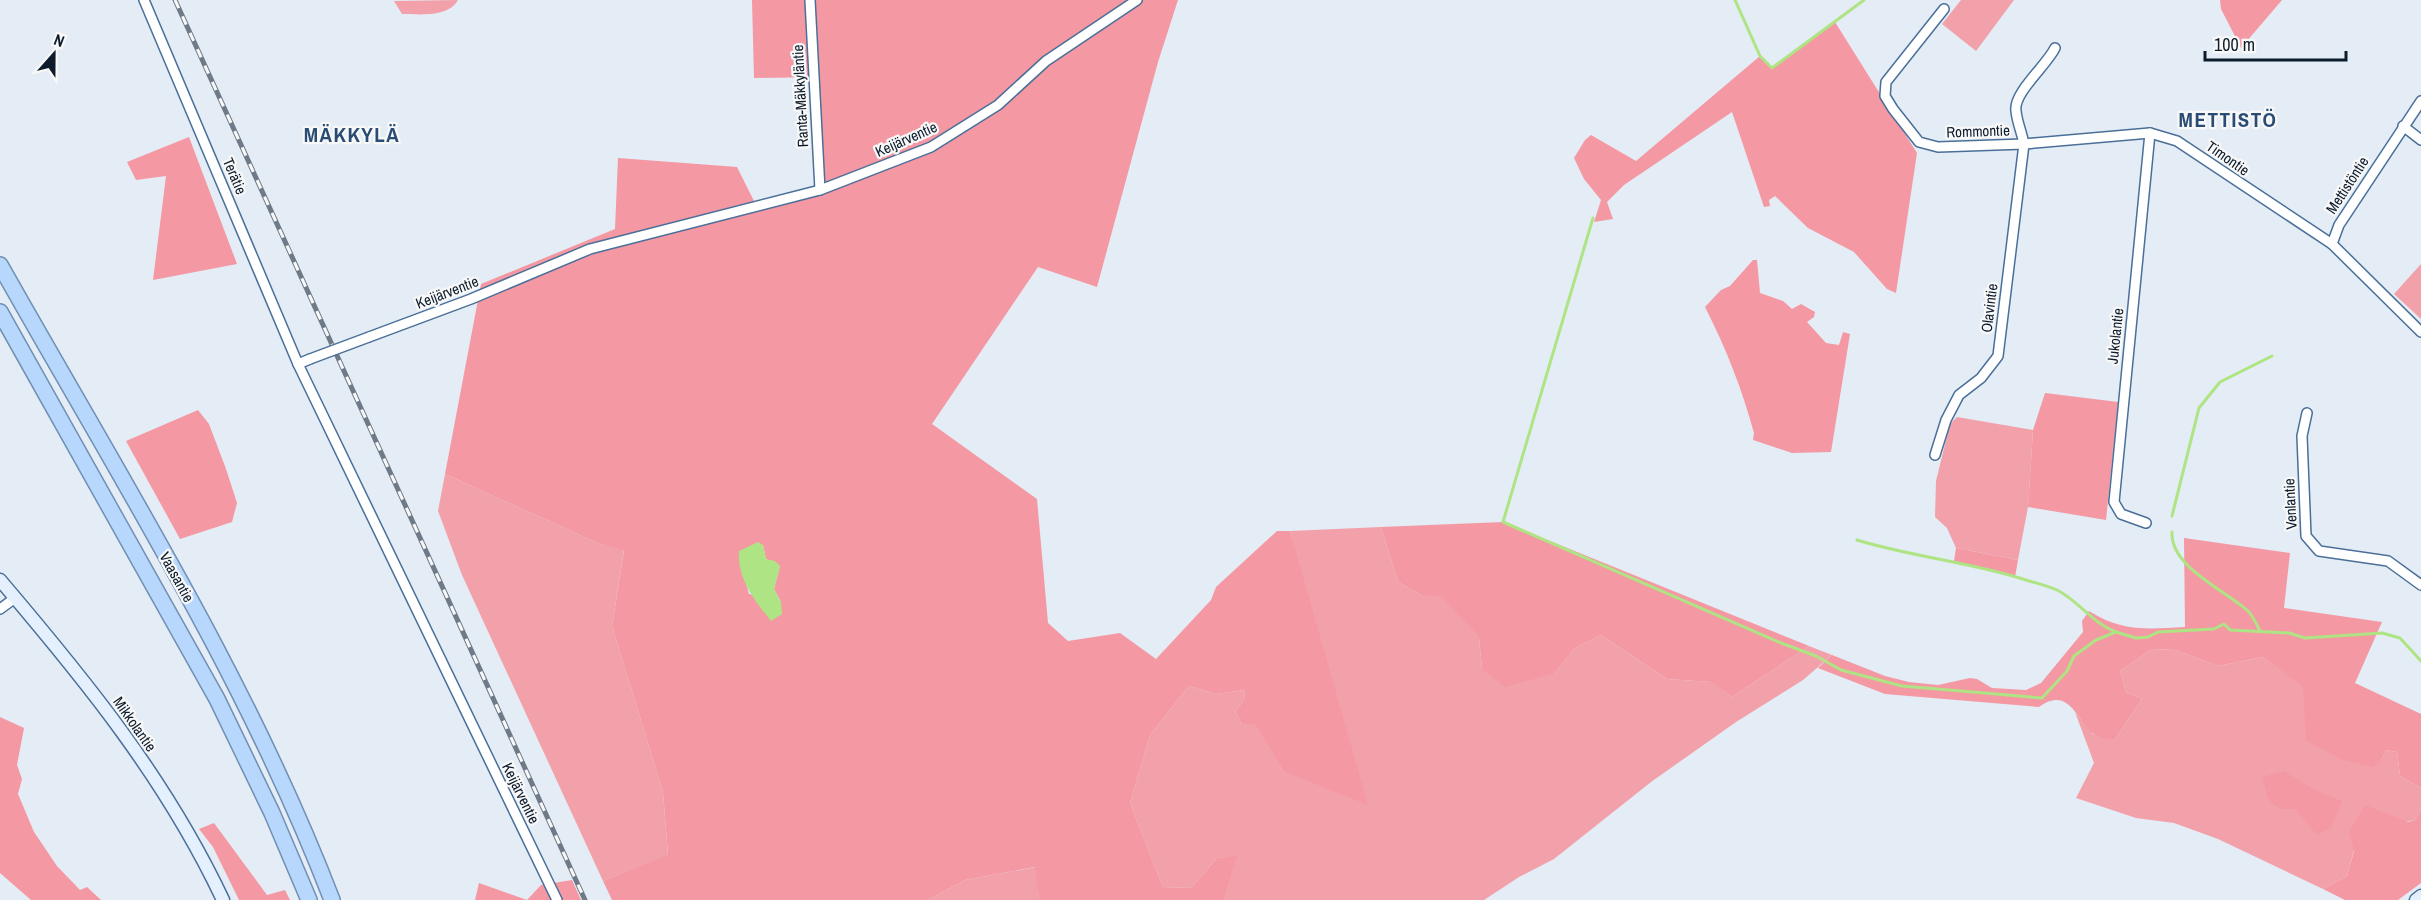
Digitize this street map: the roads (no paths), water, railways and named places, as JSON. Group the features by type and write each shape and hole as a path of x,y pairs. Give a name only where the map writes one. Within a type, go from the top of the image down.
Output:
{"highway":[{"name":"Vaasantie","path":"0,265 216,645 276,768 332,900"},
{"name":"Vaasantie","path":"0,312 217,699 272,813 309,900"}],"main road":[{"name":"Mikkolantie","path":"0,580 114,718 190,837 223,900"},
{"path":"2416,900 2421,896"}],"street":[{"name":"Terätie","path":"144,0 298,364"},
{"name":"Ranta-Mäkkyläntie","path":"810,0 820,190"},
{"name":"Keijärventie","path":"556,900 298,364 471,299 590,249 820,190 931,147 998,105 1046,61 1137,0"},
{"name":"Rommontie","path":"1944,9 1886,82 1885,96 1919,142 1938,147 2024,144"},
{"path":"2024,144 2015,110 2021,93 2050,59 2055,48"},
{"name":"Mettistöntie","path":"2332,244 2339,225 2421,100"},
{"path":"2403,126 2421,140"},
{"name":"Timontie","path":"2024,144 2150,133 2177,141 2332,244"},
{"name":"Jukolantie","path":"2146,523 2121,514 2114,502 2150,133"},
{"name":"Olavintie","path":"1935,454 1946,420 1959,395 1981,378 1998,356 2024,144"},
{"path":"2332,244 2421,332"},
{"name":"Venlantie","path":"2307,414 2302,436 2306,536 2319,551 2388,561 2421,585"},
{"path":"0,609 15,598"}],"waterway":[{"path":"1735,0 1760,56 1772,68 1864,0"},
{"path":"1593,218 1503,522 1781,643 1816,656 1841,670 1902,686 2042,698 2067,671 2074,656 2096,640 2116,632 2136,638 2148,637 2158,632 2214,629 2224,624 2230,630 2289,633 2305,638 2382,633 2400,638 2421,661"},
{"path":"2172,516 2199,408 2220,382 2272,356"},
{"path":"2172,532 2174,545 2189,567 2248,611 2260,631"},
{"path":"1857,540 2005,574 2050,587 2065,595 2100,623 2116,632"}],"railway":[{"path":"175,0 585,900"}],"district":[{"name":"METTISTÖ","path":"2228,119"},
{"name":"MÄKKYLÄ","path":"352,134"}]}
